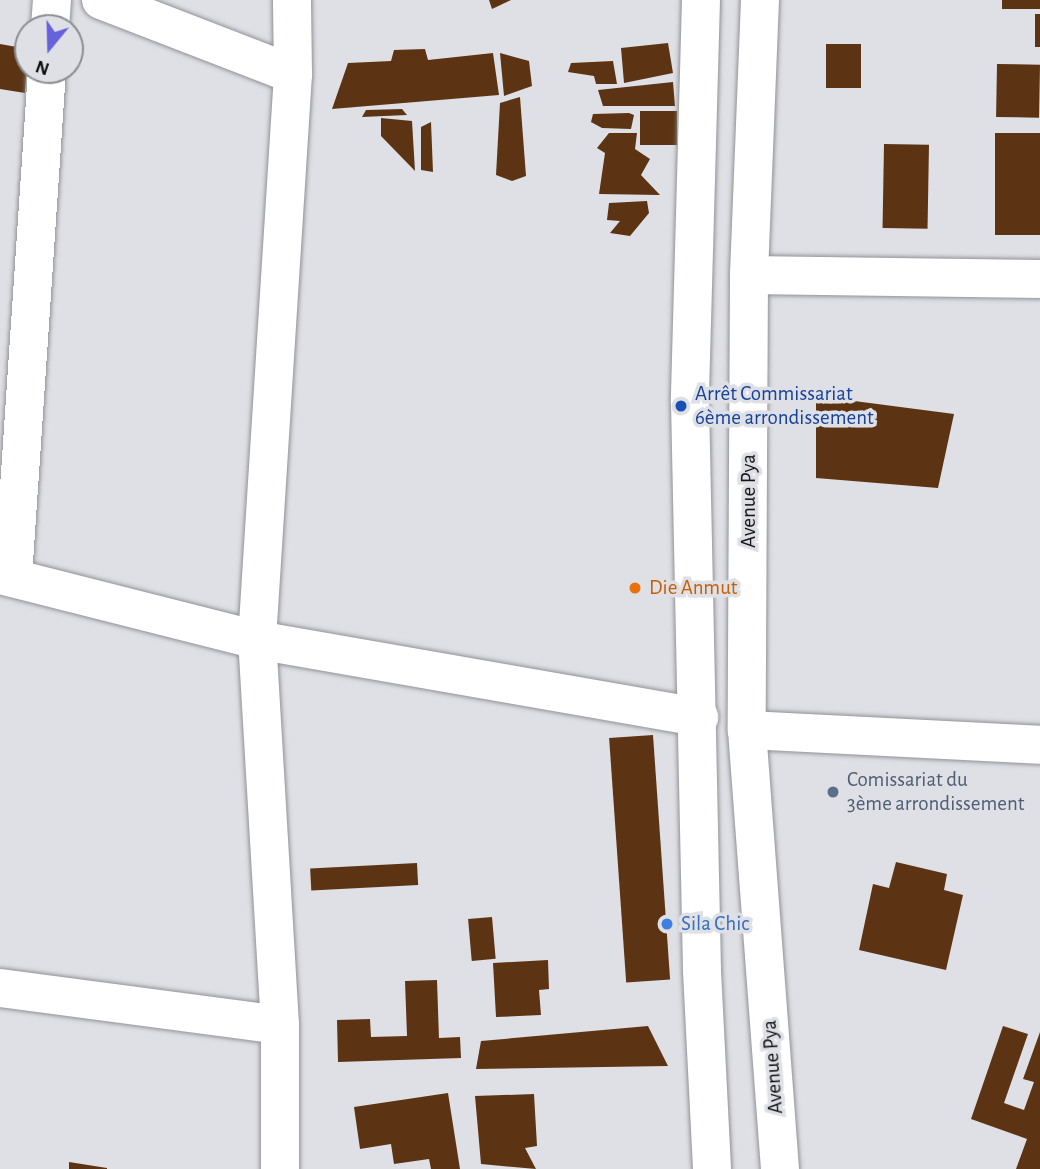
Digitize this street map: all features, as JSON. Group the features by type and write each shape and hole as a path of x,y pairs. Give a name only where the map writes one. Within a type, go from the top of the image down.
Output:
{"street":[{"path":"101,0 293,74"},
{"path":"280,1169 280,1025 257,640 293,74 292,0"},
{"path":"701,0 690,402 699,716 702,971 712,1169"},
{"name":"Avenue Pya","path":"760,0 749,275 747,730 780,1169"},
{"path":"46,84 6,576 257,640 514,679 699,716 747,730 1040,745"},
{"path":"749,275 1040,279"},
{"path":"0,988 280,1025"}],"building":[{"path":"489,0 511,0 492,9"},
{"path":"1002,0 1040,0 1040,9 1002,9"},
{"path":"1035,14 1040,14 1040,47 1035,47"},
{"path":"668,43 673,73 624,83 621,48"},
{"path":"0,44 14,46 14,84 26,84 25,93 0,89"},
{"path":"826,44 861,44 861,88 826,88"},
{"path":"425,49 428,60 493,53 499,95 332,109 348,63 391,61 394,50"},
{"path":"500,53 529,61 532,86 504,96"},
{"path":"613,61 617,84 596,84 594,76 568,72 571,63"},
{"path":"997,64 1040,65 1039,118 996,117"},
{"path":"673,82 675,106 603,106 598,90"},
{"path":"520,97 526,176 512,181 496,175 500,103"},
{"path":"402,109 407,115 362,117 366,110"},
{"path":"640,111 677,111 677,145 640,145"},
{"path":"593,114 634,115 631,129 602,128 591,122"},
{"path":"381,118 412,121 415,171 381,136"},
{"path":"431,122 433,172 421,170 421,127"},
{"path":"609,133 637,133 635,149 650,159 641,175 660,195 599,194 605,153 597,148"},
{"path":"995,133 1040,133 1040,235 995,235"},
{"path":"884,144 929,145 928,229 883,228"},
{"path":"647,201 649,213 630,236 610,233 620,221 607,220 609,203"},
{"path":"816,396 954,414 938,488 816,478"},
{"path":"653,735 670,979 626,982 609,738"},
{"path":"896,862 947,874 944,890 963,895 946,970 859,950 873,884 889,888"},
{"path":"417,863 418,885 311,891 310,869"},
{"path":"492,917 496,959 472,961 468,919"},
{"path":"548,960 549,989 539,990 541,1015 496,1017 493,963"},
{"path":"437,980 439,1038 460,1037 461,1058 338,1062 337,1020 370,1019 371,1037 407,1036 405,981"},
{"path":"648,1026 668,1066 476,1069 481,1041"},
{"path":"1003,1026 1028,1034 1004,1103 1024,1110 1034,1082 1023,1079 1040,1032 1040,1169 1016,1169 1027,1139 971,1119"},
{"path":"448,1093 460,1169 431,1169 429,1159 394,1164 391,1144 360,1149 354,1107"},
{"path":"534,1094 537,1146 525,1148 536,1169 481,1164 475,1096"},
{"path":"69,1162 107,1168 107,1169 69,1169"}],"place":[{"name":"Arrêt Commissariat 6ème arrondissement","path":"681,406"},
{"name":"Die Anmut","path":"635,588"},
{"name":"Comissariat du 3ème arrondissement","path":"833,792"},
{"name":"Sila Chic","path":"667,924"}]}
